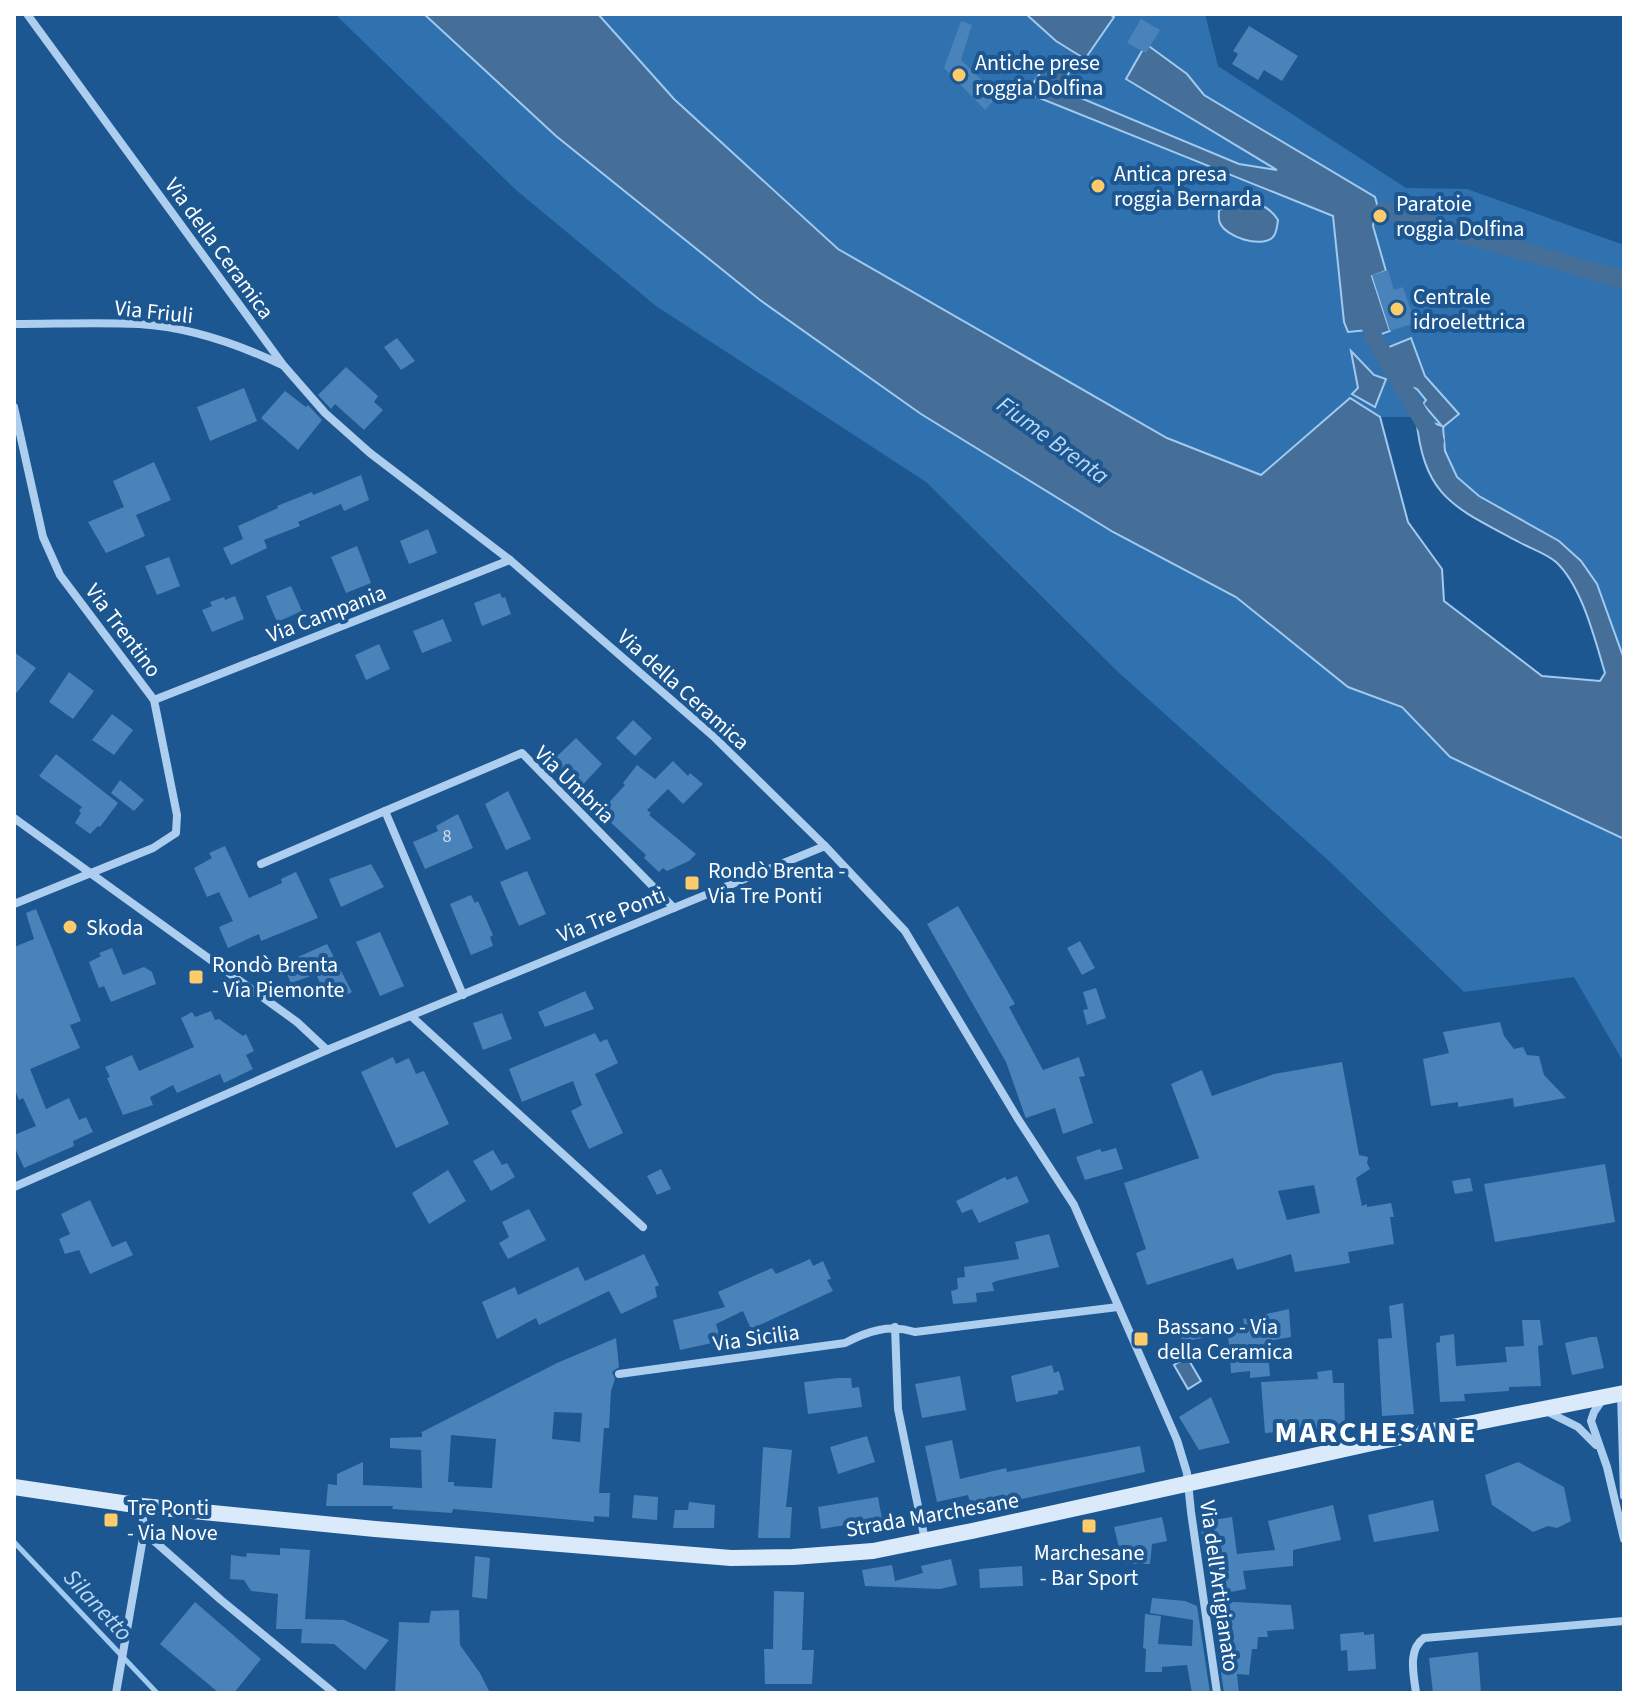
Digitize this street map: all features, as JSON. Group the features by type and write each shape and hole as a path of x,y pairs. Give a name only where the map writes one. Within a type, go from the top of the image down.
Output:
{"main road":[{"name":"Strada Marchesane","path":"14,1479 22,1488 142,1506 375,1529 731,1558 793,1557 859,1552 925,1540 1617,1394"}],"street":[{"name":"Via della Ceramica","path":"27,14 284,366 325,413 370,453 510,560 713,736 825,846 905,931 1018,1119 1074,1205 1177,1440 1188,1484"},
{"name":"Via Friuli","path":"14,324 141,324 207,335 284,366"},
{"name":"Via Trentino","path":"14,407 43,537 60,575 154,700 177,815 176,833 153,848 89,874"},
{"name":"Via Campania","path":"154,700 510,560"},
{"name":"Via Umbria","path":"261,864 522,753 674,908"},
{"path":"385,811 463,995"},
{"path":"14,818 297,1022 327,1050"},
{"name":"Via Tre Ponti","path":"14,1187 327,1050 825,846"},
{"path":"14,904 89,874"},
{"path":"411,1016 643,1227"},
{"name":"Via Sicilia","path":"619,1374 845,1343 867,1332 895,1327 915,1332 1118,1307"},
{"path":"895,1327 898,1409 925,1540"},
{"path":"1624,1496 1617,1394 1599,1403 1591,1421 1607,1467 1624,1539"},
{"path":"1539,1409 1578,1427 1601,1452"},
{"name":"Via dell'Artigianato","path":"1188,1484 1217,1693"},
{"path":"116,1693 144,1532 142,1506"},
{"path":"144,1532 334,1693"},
{"path":"1416,1693 1413,1653 1415,1646 1424,1638 1624,1621"}],"shaded area":[{"path":"335,14 424,14 556,136 760,299 921,414 1113,532 1236,597 1348,687 1401,707 1450,757 1624,839 1624,1063 1574,977 1464,992 1329,861 1118,672 926,482 656,306 516,190"},
{"path":"598,14 1205,14 1218,66 1406,188 1467,189 1624,245 1624,659 1581,561 1559,541 1479,496 1457,477 1445,451 1443,427 1416,417 1380,417 1350,398 1261,475 1167,438 838,249 674,99"}],"water":[{"name":"Fiume Brenta","path":"424,14 598,14 674,99 838,249 1167,438 1261,475 1350,398 1380,417 1408,522 1442,569 1444,601 1542,676 1600,681 1605,673 1592,630 1565,572 1547,556 1475,518 1445,496 1434,482 1420,444 1416,417 1442,426 1423,404 1426,400 1417,389 1393,380 1395,374 1384,349 1411,338 1425,376 1459,414 1443,427 1445,451 1457,477 1479,496 1559,541 1581,561 1597,584 1624,659 1624,839 1450,757 1402,707 1348,687 1236,597 1113,532 921,414 760,300 556,136"},
{"path":"1026,14 1109,14 1114,17 1085,59 1056,41"},
{"path":"1146,44 1187,74 1204,95 1375,197 1377,204 1373,226 1386,271 1372,276 1390,331 1379,335 1368,330 1348,332 1344,322 1333,216 1027,93 1050,58 1069,72 1066,83 1071,94 1239,164 1277,170 1126,79"},
{"path":"1237,202 1255,203 1270,210 1278,220 1274,236 1267,241 1252,241 1236,237 1223,228 1219,210"},
{"path":"1351,351 1374,375 1386,379 1375,407 1352,394 1358,388"},
{"path":"1187,1357 1201,1381 1188,1389 1174,1365"}],"building":[{"path":"1141,19 1160,30 1146,53 1127,43"},
{"name":"Antiche prese roggia Dolfina","path":"961,21 972,25 961,60 998,96 985,110 944,68"},
{"path":"1249,26 1298,56 1282,81 1264,70 1258,80 1232,64 1238,54 1233,51"},
{"name":"Antica presa roggia Bernarda","path":"1091,176 1108,180 1106,192 1088,191"},
{"name":"Centrale idroelettrica","path":"1388,270 1394,290 1403,287 1415,323 1390,331 1372,275"},
{"path":"397,338 415,361 401,370 384,347"},
{"path":"346,367 378,396 374,402 383,410 364,430 335,404 331,409 318,395"},
{"path":"244,388 257,421 210,441 197,407"},
{"path":"285,391 306,407 308,405 322,420 298,450 261,418"},
{"path":"154,462 171,500 136,515 145,536 106,553 88,522 124,507 113,481"},
{"path":"361,475 369,500 344,511 341,504 298,522 300,526 264,540 267,548 231,565 223,548 243,539 238,526 277,506"},
{"path":"428,529 437,553 409,564 400,541"},
{"path":"357,546 371,583 346,593 331,557"},
{"path":"169,557 180,586 157,595 145,566"},
{"path":"291,586 302,611 277,622 266,596"},
{"path":"500,593 502,598 505,597 511,614 482,626 474,603"},
{"path":"235,596 244,619 212,632 202,610 212,606 210,602"},
{"path":"443,619 452,641 422,653 413,631"},
{"path":"379,644 390,669 366,680 355,655"},
{"path":"14,652 36,668 14,696"},
{"path":"69,672 94,691 73,719 49,702"},
{"path":"112,714 133,730 114,755 92,740"},
{"path":"633,720 652,738 635,756 616,738"},
{"path":"576,738 602,764 578,790 550,763"},
{"path":"56,754 118,803 100,827 90,834 75,823 82,807 39,776"},
{"path":"673,761 688,776 690,773 703,784 683,804 668,789 647,810 696,854 689,861 659,872 644,858 646,855 608,820 612,817 603,809 625,785 623,783 637,765 655,779"},
{"path":"120,780 144,800 134,811 111,793"},
{"path":"508,791 531,839 506,850 485,804"},
{"path":"458,814 473,848 425,869 413,842 438,831 436,826"},
{"path":"225,846 249,898 282,883 281,879 296,872 318,918 261,941 259,934 228,948 219,927 233,921 219,892 207,897 194,868 212,858 209,853"},
{"path":"371,864 384,887 341,907 329,879"},
{"path":"527,871 546,914 519,926 500,882"},
{"path":"471,895 475,903 478,901 493,935 490,937 493,946 471,955 450,904"},
{"path":"958,906 1015,1004 1009,1007 1043,1070 1079,1057 1085,1076 1079,1077 1093,1123 1063,1134 1055,1108 1026,1118 1006,1062 927,924"},
{"path":"36,909 81,1021 70,1025 80,1048 30,1069 46,1109 69,1098 79,1120 86,1117 93,1132 73,1141 74,1146 24,1168 14,1146 14,1135 36,1126 23,1098 19,1100 14,1088 14,947 34,939 26,913"},
{"path":"380,932 404,986 380,996 356,942"},
{"path":"1080,941 1095,968 1082,975 1067,948"},
{"path":"327,944 352,992 336,1000 326,996 316,974 291,983 282,964"},
{"path":"112,948 123,975 144,967 152,972 156,984 111,1002 104,986 99,988 89,962 101,956 99,953"},
{"path":"1096,988 1106,1018 1087,1025 1083,1010 1088,1009 1083,992"},
{"path":"585,991 594,1009 545,1027 538,1012"},
{"path":"211,1011 215,1020 219,1019 243,1036 246,1034 254,1051 246,1055 253,1069 224,1083 220,1074 177,1093 173,1085 150,1097 153,1105 123,1115 105,1067 132,1055 139,1071 194,1047 181,1018 192,1012 195,1017"},
{"path":"502,1013 512,1039 483,1050 473,1023"},
{"path":"1500,1022 1504,1036 1514,1049 1523,1047 1527,1055 1539,1056 1544,1075 1566,1098 1514,1107 1513,1098 1458,1107 1458,1102 1431,1106 1423,1059 1449,1053 1443,1032"},
{"path":"595,1033 600,1042 607,1039 618,1063 595,1074 623,1133 589,1149 571,1111 582,1105 573,1081 522,1102 509,1069"},
{"path":"393,1057 396,1064 409,1058 416,1074 424,1071 449,1124 396,1148 361,1072"},
{"path":"1342,1062 1359,1155 1368,1157 1370,1169 1356,1178 1362,1206 1391,1203 1394,1244 1348,1252 1350,1263 1295,1272 1291,1254 1237,1270 1233,1258 1147,1285 1136,1253 1146,1249 1124,1183 1199,1158 1171,1084 1202,1070 1212,1096 1274,1074","holes":["1314,1185 1320,1213 1287,1220 1278,1191"]},
{"path":"1116,1148 1123,1169 1085,1180 1076,1157 1100,1149 1102,1152"},
{"path":"493,1150 502,1165 507,1163 515,1177 491,1191 473,1161"},
{"path":"1605,1164 1615,1222 1495,1242 1484,1184"},
{"path":"661,1169 671,1189 657,1195 647,1176"},
{"path":"448,1170 466,1201 429,1224 412,1193"},
{"path":"1017,1176 1029,1202 979,1223 972,1209 962,1213 956,1201 1005,1177 1007,1180"},
{"path":"1470,1178 1473,1191 1455,1194 1452,1181"},
{"path":"90,1200 112,1247 126,1241 133,1255 90,1274 79,1250 65,1254 59,1239 70,1234 61,1214"},
{"path":"529,1209 546,1240 508,1259 499,1243 509,1237 502,1222"},
{"path":"1049,1234 1059,1267 996,1281 992,1283 994,1291 976,1293 977,1302 953,1304 951,1291 958,1289 957,1278 965,1277 964,1267 1019,1259 1015,1242"},
{"path":"644,1254 659,1285 655,1287 657,1297 621,1314 609,1291 539,1325 536,1318 497,1339 482,1302 515,1287 518,1295 578,1267 585,1281"},
{"path":"810,1259 813,1266 823,1261 833,1291 751,1329 743,1311 716,1324 721,1341 680,1350 673,1320 725,1307 718,1292 772,1268 776,1274"},
{"path":"1403,1303 1414,1414 1382,1416 1378,1339 1392,1338 1389,1306"},
{"path":"1289,1309 1291,1337 1267,1341 1270,1376 1250,1378 1250,1371 1231,1373 1228,1333 1246,1331 1243,1319"},
{"path":"1522,1320 1540,1320 1543,1345 1538,1346 1541,1386 1464,1394 1465,1401 1440,1402 1436,1343 1440,1342 1440,1336 1454,1334 1456,1366 1507,1362 1505,1347 1524,1346"},
{"path":"1208,1321 1212,1336 1182,1342 1179,1327"},
{"path":"1597,1337 1604,1368 1572,1375 1565,1343"},
{"path":"616,1338 619,1367 612,1372 615,1379 611,1391 609,1428 604,1428 599,1493 610,1493 609,1517 594,1516 594,1522 453,1509 452,1513 392,1509 393,1506 326,1506 328,1484 337,1485 337,1474 363,1462 363,1485 422,1488 421,1450 390,1448 390,1438 422,1437 420,1433 557,1363","holes":["554,1412 582,1413 580,1442 552,1439","451,1435 496,1439 492,1488 454,1486 454,1482 448,1482"]},
{"path":"1052,1365 1054,1373 1059,1371 1064,1390 1058,1391 1058,1394 1016,1402 1011,1376"},
{"path":"1332,1370 1333,1383 1344,1383 1345,1427 1265,1433 1261,1382 1318,1379 1317,1372"},
{"path":"960,1376 966,1410 922,1418 915,1384"},
{"path":"851,1378 852,1388 859,1387 862,1407 808,1414 804,1382"},
{"path":"1211,1397 1230,1443 1199,1450 1179,1417"},
{"path":"867,1436 875,1462 838,1474 830,1447"},
{"path":"952,1440 960,1479 1006,1468 1007,1472 1140,1446 1145,1472 1013,1501 1012,1497 971,1506 968,1495 937,1502 925,1446"},
{"path":"763,1447 792,1450 786,1507 792,1507 790,1538 758,1538"},
{"path":"1518,1462 1564,1487 1571,1521 1557,1528 1548,1526 1533,1532 1492,1505 1485,1475"},
{"path":"634,1495 658,1497 657,1520 632,1518"},
{"path":"878,1497 882,1519 821,1529 818,1507"},
{"path":"1433,1500 1439,1531 1374,1542 1368,1515"},
{"path":"689,1502 715,1505 714,1528 673,1528 675,1510 688,1510"},
{"path":"1333,1505 1341,1540 1293,1550 1293,1566 1243,1571 1246,1589 1215,1595 1213,1573 1207,1573 1200,1522 1232,1517 1237,1554 1275,1550 1268,1521"},
{"path":"1162,1517 1167,1541 1152,1544 1150,1564 1123,1564 1114,1527"},
{"path":"280,1548 310,1550 305,1619 344,1620 389,1640 365,1670 334,1644 301,1643 302,1629 276,1629 278,1594 251,1591 244,1580 230,1579 231,1555 280,1555"},
{"path":"475,1556 490,1558 487,1599 472,1597"},
{"path":"951,1559 957,1585 940,1589 865,1586 862,1570 892,1565 895,1581 923,1573 921,1566"},
{"path":"1022,1566 1023,1586 980,1588 979,1569"},
{"path":"774,1591 804,1592 802,1650 814,1650 812,1684 765,1684 764,1649 773,1649"},
{"path":"1152,1598 1185,1601 1197,1606 1210,1693 1192,1693 1187,1665 1162,1667 1162,1672 1145,1672 1145,1614 1161,1616 1158,1644 1192,1646 1193,1620 1150,1613"},
{"path":"1216,1601 1291,1605 1294,1629 1267,1631 1268,1637 1258,1637 1257,1649 1252,1649 1249,1675 1237,1674 1239,1693 1224,1693 1211,1604 1217,1604"},
{"path":"195,1602 261,1659 234,1693 219,1693 160,1644"},
{"path":"459,1610 460,1645 490,1693 395,1693 399,1622 429,1623 431,1611"},
{"path":"1364,1632 1364,1635 1374,1634 1376,1669 1348,1671 1347,1650 1341,1651 1340,1634"},
{"path":"1478,1652 1481,1693 1433,1693 1429,1658"}],"waterway":[{"path":"1383,211 1624,280"},
{"path":"1369,308 1372,335 1435,441"},
{"name":"Silanetto","path":"14,1542 157,1693"}],"place":[{"name":"Antiche prese roggia Dolfina","path":"959,75"},
{"name":"Antica presa roggia Bernarda","path":"1098,186"},
{"name":"Paratoie roggia Dolfina","path":"1380,216"},
{"name":"Centrale idroelettrica","path":"1397,309"},
{"name":"Rondò Brenta - Via Tre Ponti","path":"692,883"},
{"name":"Skoda","path":"70,927"},
{"name":"Rondò Brenta - Via Piemonte","path":"196,977"},
{"name":"Bassano - Via della Ceramica","path":"1141,1339"},
{"name":"Tre Ponti - Via Nove","path":"111,1520"},
{"name":"Marchesane - Bar Sport","path":"1089,1526"}],"district":[{"name":"MARCHESANE","path":"1376,1432"}]}
